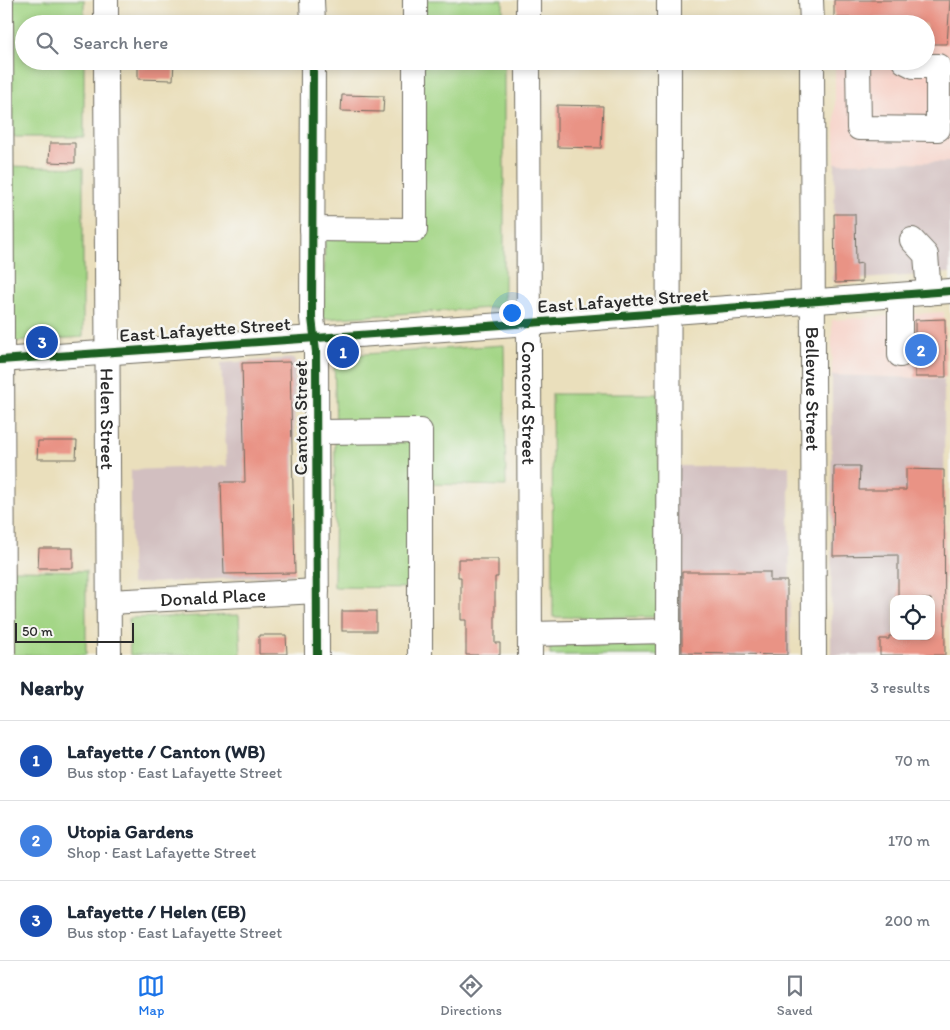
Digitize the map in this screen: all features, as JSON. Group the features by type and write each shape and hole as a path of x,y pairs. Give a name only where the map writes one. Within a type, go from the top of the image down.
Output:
{"street":[{"path":"1,0 3,655"},
{"path":"106,0 106,15"},
{"path":"312,0 313,15"},
{"path":"415,0 415,15"},
{"path":"528,0 528,15"},
{"path":"669,0 669,15"},
{"path":"812,0 812,15"},
{"path":"858,70 859,128 938,129 938,66 935,66"},
{"name":"Helen Street","path":"106,70 109,655"},
{"name":"Canton Street","path":"313,70 312,318 316,352 317,655"},
{"path":"312,229 415,230 415,70"},
{"name":"Concord Street","path":"528,70 530,645"},
{"path":"668,655 669,70"},
{"name":"Bellevue Street","path":"812,70 814,655"},
{"path":"912,240 926,255 939,292"},
{"name":"East Lafayette Street","path":"1,360 314,337 529,324 939,292"},
{"path":"900,295 900,355"},
{"path":"316,432 420,431 420,655"},
{"name":"Donald Place","path":"109,602 317,591"},
{"path":"530,645 668,631"}],"shaded area":[{"path":"834,0 950,0 950,162 835,163 835,70 935,70 935,15 835,15"},
{"path":"950,162 950,273 833,281 835,163"},
{"path":"944,312 944,379 832,375 832,320"},
{"path":"295,358 293,575 131,584 131,470 227,466 221,363"},
{"path":"832,375 944,379 945,655 831,655"},
{"path":"674,466 789,466 790,655 677,655"}],"green space":[{"path":"10,0 84,0 84,15 15,15 15,70 84,70 84,137 10,137"},
{"path":"421,0 503,0 503,15 421,15"},
{"path":"422,70 504,70 504,307 323,319 325,234 423,233"},
{"path":"8,166 83,168 83,337 12,342"},
{"path":"504,345 506,486 426,484 425,428 336,428 334,356"},
{"path":"552,394 658,394 660,617 553,617"},
{"path":"335,439 414,440 413,588 334,587"},
{"path":"13,570 86,571 86,655 13,655"},
{"path":"239,615 241,655 130,655 129,618"},
{"path":"550,645 660,645 660,655 550,655"}],"building":[{"path":"834,0 950,0 947,44 935,44 935,15 834,15"},
{"path":"138,70 174,70 173,80 138,79"},
{"path":"342,95 384,96 383,112 341,111"},
{"path":"557,105 603,106 601,148 557,147"},
{"path":"50,143 75,143 75,163 49,162"},
{"path":"834,214 855,214 856,264 862,263 862,282 835,283"},
{"path":"945,319 946,377 915,377 915,320"},
{"path":"290,362 295,573 224,574 221,482 245,482 242,363"},
{"path":"38,441 77,441 76,459 37,459"},
{"path":"834,466 860,466 859,490 906,490 906,469 944,470 945,655 880,655 880,639 889,639 889,636 890,640 935,640 935,595 898,595 898,555 833,556"},
{"path":"39,548 73,548 73,568 38,568"},
{"path":"458,559 498,559 498,577 495,577 495,643 500,643 500,655 466,655 466,620 461,620 461,577 458,577"},
{"path":"682,572 770,572 770,581 787,581 787,655 682,653"},
{"path":"342,611 376,611 376,631 342,631"},
{"path":"259,635 286,635 287,654 259,654"}],"cycle path":[{"path":"313,70 312,318 316,352 317,655"},
{"path":"0,360 950,291"}],"place":[{"name":"Lafayette / Helen (EB)","path":"42,342"},
{"name":"Utopia Gardens","path":"921,350"},
{"name":"Lafayette / Canton (WB)","path":"343,352"}]}
